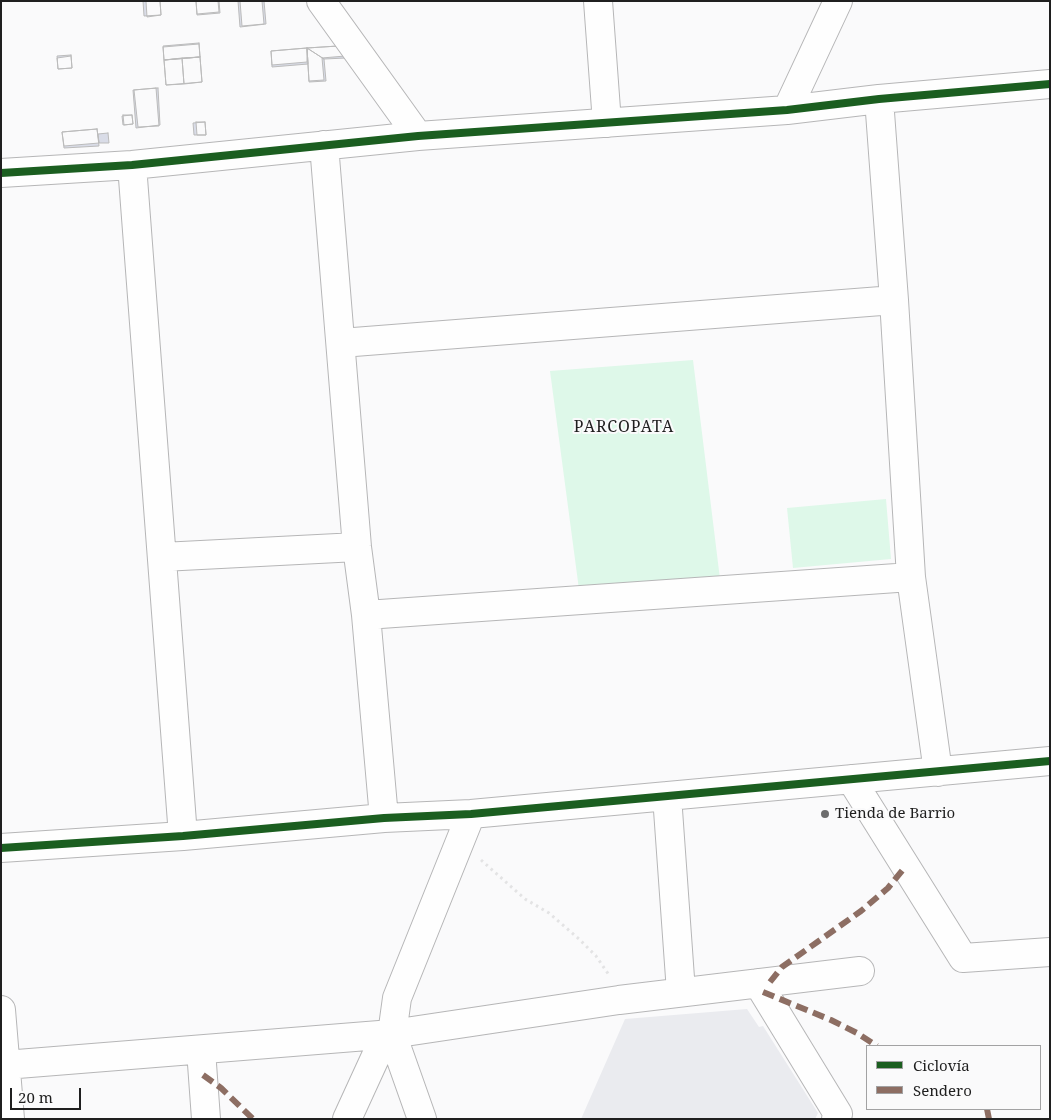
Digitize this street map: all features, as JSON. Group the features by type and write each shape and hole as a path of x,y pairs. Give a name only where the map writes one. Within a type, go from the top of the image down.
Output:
{"street":[{"path":"321,1 418,136"},
{"path":"598,1 607,123"},
{"path":"787,110 838,1"},
{"path":"1,173 132,165 418,136 787,110 879,99 1050,84"},
{"path":"879,99 894,300 911,578 938,772"},
{"path":"324,145 357,547 366,614 384,818"},
{"path":"132,165 184,836"},
{"path":"341,343 894,300"},
{"path":"162,558 357,547"},
{"path":"366,614 911,578"},
{"path":"1,848 184,836 384,818 470,814 1050,761"},
{"path":"851,779 963,958 1050,952"},
{"path":"667,796 681,992"},
{"path":"422,1119 392,1034 397,998 470,814"},
{"path":"6,1065 392,1034 619,1000 860,971"},
{"path":"758,984 838,1114 836,1119"},
{"path":"1,1010 10,1119"},
{"path":"347,1119 375,1058 392,1034"},
{"path":"201,1050 206,1119"}],"path":[{"path":"460,842 525,899 549,913 579,939 596,956 609,974 619,1000"}],"shaded area":[{"path":"747,1009 759,1027 763,1026 818,1113 815,1119 581,1119 625,1019"}],"green space":[{"path":"693,360 721,587 580,597 550,371"},
{"path":"886,499 891,559 793,568 787,508"}],"building":[{"path":"143,1 160,1 161,15 144,16"},
{"path":"146,1 160,1 161,15 147,17"},
{"path":"196,1 218,1 219,12 197,14"},
{"path":"196,1 219,1 220,13 197,15"},
{"path":"238,1 264,1 266,24 240,27"},
{"path":"240,1 262,1 264,24 242,26"},
{"path":"199,43 200,57 164,60 163,46"},
{"path":"199,44 200,57 164,60 163,47"},
{"path":"338,46 345,56 322,58 324,80 309,81 307,48"},
{"path":"338,46 346,58 324,59 307,48"},
{"path":"307,48 307,62 272,65 271,51"},
{"path":"307,48 324,59 326,81 309,82"},
{"path":"307,48 308,64 272,67 271,51"},
{"path":"71,55 72,68 58,69 57,56"},
{"path":"71,56 72,68 58,69 57,58"},
{"path":"200,57 202,82 166,85 164,60"},
{"path":"200,57 202,82 184,84 182,58"},
{"path":"182,58 184,84 166,85 164,60"},
{"path":"156,88 159,126 138,127 134,90"},
{"path":"158,88 160,125 136,128 133,90"},
{"path":"123,115 132,115 133,124 124,125"},
{"path":"132,115 133,124 123,125 122,116"},
{"path":"196,122 205,122 206,135 197,135"},
{"path":"205,122 206,135 194,135 193,123"},
{"path":"97,129 99,143 64,146 62,132"},
{"path":"97,129 99,146 64,148 62,132"},
{"path":"108,133 109,143 99,143 98,134"}],"marked path":[{"path":"770,982 782,967 861,911 888,888 905,867"},
{"path":"763,992 831,1020 875,1045"},
{"path":"203,1075 221,1088 253,1119"},
{"path":"987,1110 989,1119"}],"cycle path":[{"path":"1,173 132,165 418,136 787,110 879,99 1050,84"},
{"path":"1,848 183,836 384,818 471,814 1050,761"}],"place":[{"name":"Tienda de Barrio","path":"825,814"}],"district":[{"name":"PARCOPATA","path":"624,427"}]}
